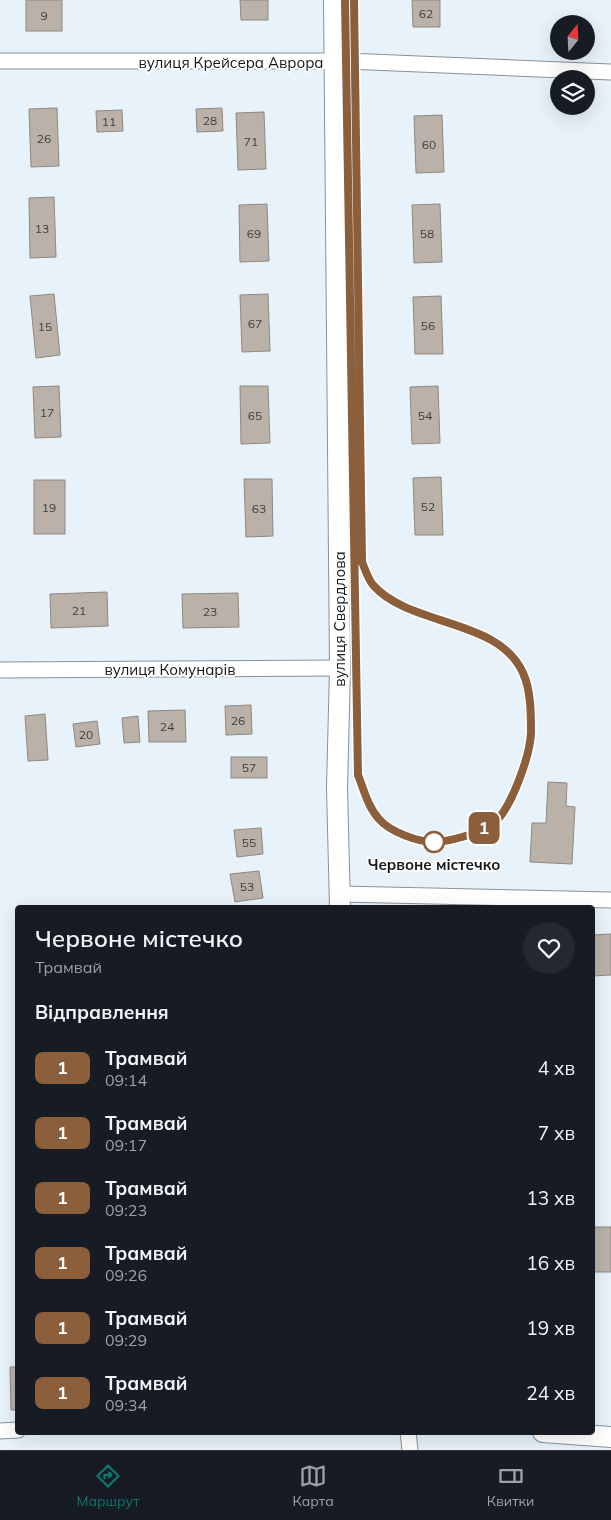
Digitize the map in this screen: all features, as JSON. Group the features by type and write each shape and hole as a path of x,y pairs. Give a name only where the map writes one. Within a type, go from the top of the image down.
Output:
{"street":[{"name":"вулиця Свердлова","path":"334,0 340,668 336,788 340,901"},
{"name":"вулиця Крейсера Аврора","path":"0,61 346,61 611,72"},
{"name":"вулиця Комунарів","path":"0,670 340,668"},
{"path":"340,901 611,900"},
{"path":"0,1431 15,1430"},
{"path":"408,1435 410,1450"},
{"path":"584,1435 611,1437"}],"building":[{"path":"26,0 62,0 62,31 26,31"},
{"path":"240,0 268,0 268,20 241,20"},
{"path":"412,0 440,0 440,27 413,27"},
{"path":"57,108 59,166 31,167 29,109"},
{"path":"222,108 223,131 197,132 196,109"},
{"path":"122,110 123,131 97,132 96,111"},
{"path":"264,112 266,169 238,170 236,113"},
{"path":"442,115 444,172 416,173 414,116"},
{"path":"54,197 56,257 30,258 29,198"},
{"path":"267,204 269,261 240,262 239,205"},
{"path":"440,204 442,262 414,263 412,205"},
{"path":"54,294 60,355 36,358 30,296"},
{"path":"268,294 270,351 242,352 240,295"},
{"path":"441,296 443,354 415,354 413,297"},
{"path":"59,386 61,437 35,438 33,387"},
{"path":"240,386 268,386 270,443 241,444"},
{"path":"438,386 440,443 412,444 410,387"},
{"path":"441,477 443,535 415,535 413,478"},
{"path":"244,479 272,479 273,536 246,537"},
{"path":"34,480 65,480 65,534 34,534"},
{"path":"107,592 108,626 51,628 50,594"},
{"path":"238,593 239,627 183,628 182,594"},
{"path":"251,705 252,734 226,735 225,706"},
{"path":"185,710 186,742 149,742 148,711"},
{"path":"45,714 48,760 28,761 25,716"},
{"path":"138,716 140,742 124,743 122,718"},
{"path":"97,721 100,744 76,747 73,724"},
{"path":"231,757 267,757 267,778 231,778"},
{"path":"548,782 567,783 566,806 575,807 572,864 530,862 532,823 546,823"},
{"path":"261,828 263,854 237,857 234,830"},
{"path":"259,871 263,898 235,902 230,874"},
{"path":"611,934 611,975 595,976 595,935"},
{"path":"595,1227 611,1227 611,1272 595,1272"},
{"path":"10,1367 15,1367 15,1410 11,1410"}],"tram line":[{"path":"345,0 358,775 372,809 384,824 412,838 427,842 440,842 480,831 492,825 504,813 514,796 522,776 527,754 530,731 528,689 523,673 511,655 495,642 475,632 409,609 389,599 371,583 362,561 354,0"},
{"name":"1","path":"345,0 358,775 369,803 380,820 401,834 434,842 465,836 492,825 508,807 518,784 531,734 528,691 523,672 510,654 492,640 389,600 372,584 362,562 354,0"}],"place":[{"name":"Червоне містечко","path":"434,842"}]}
